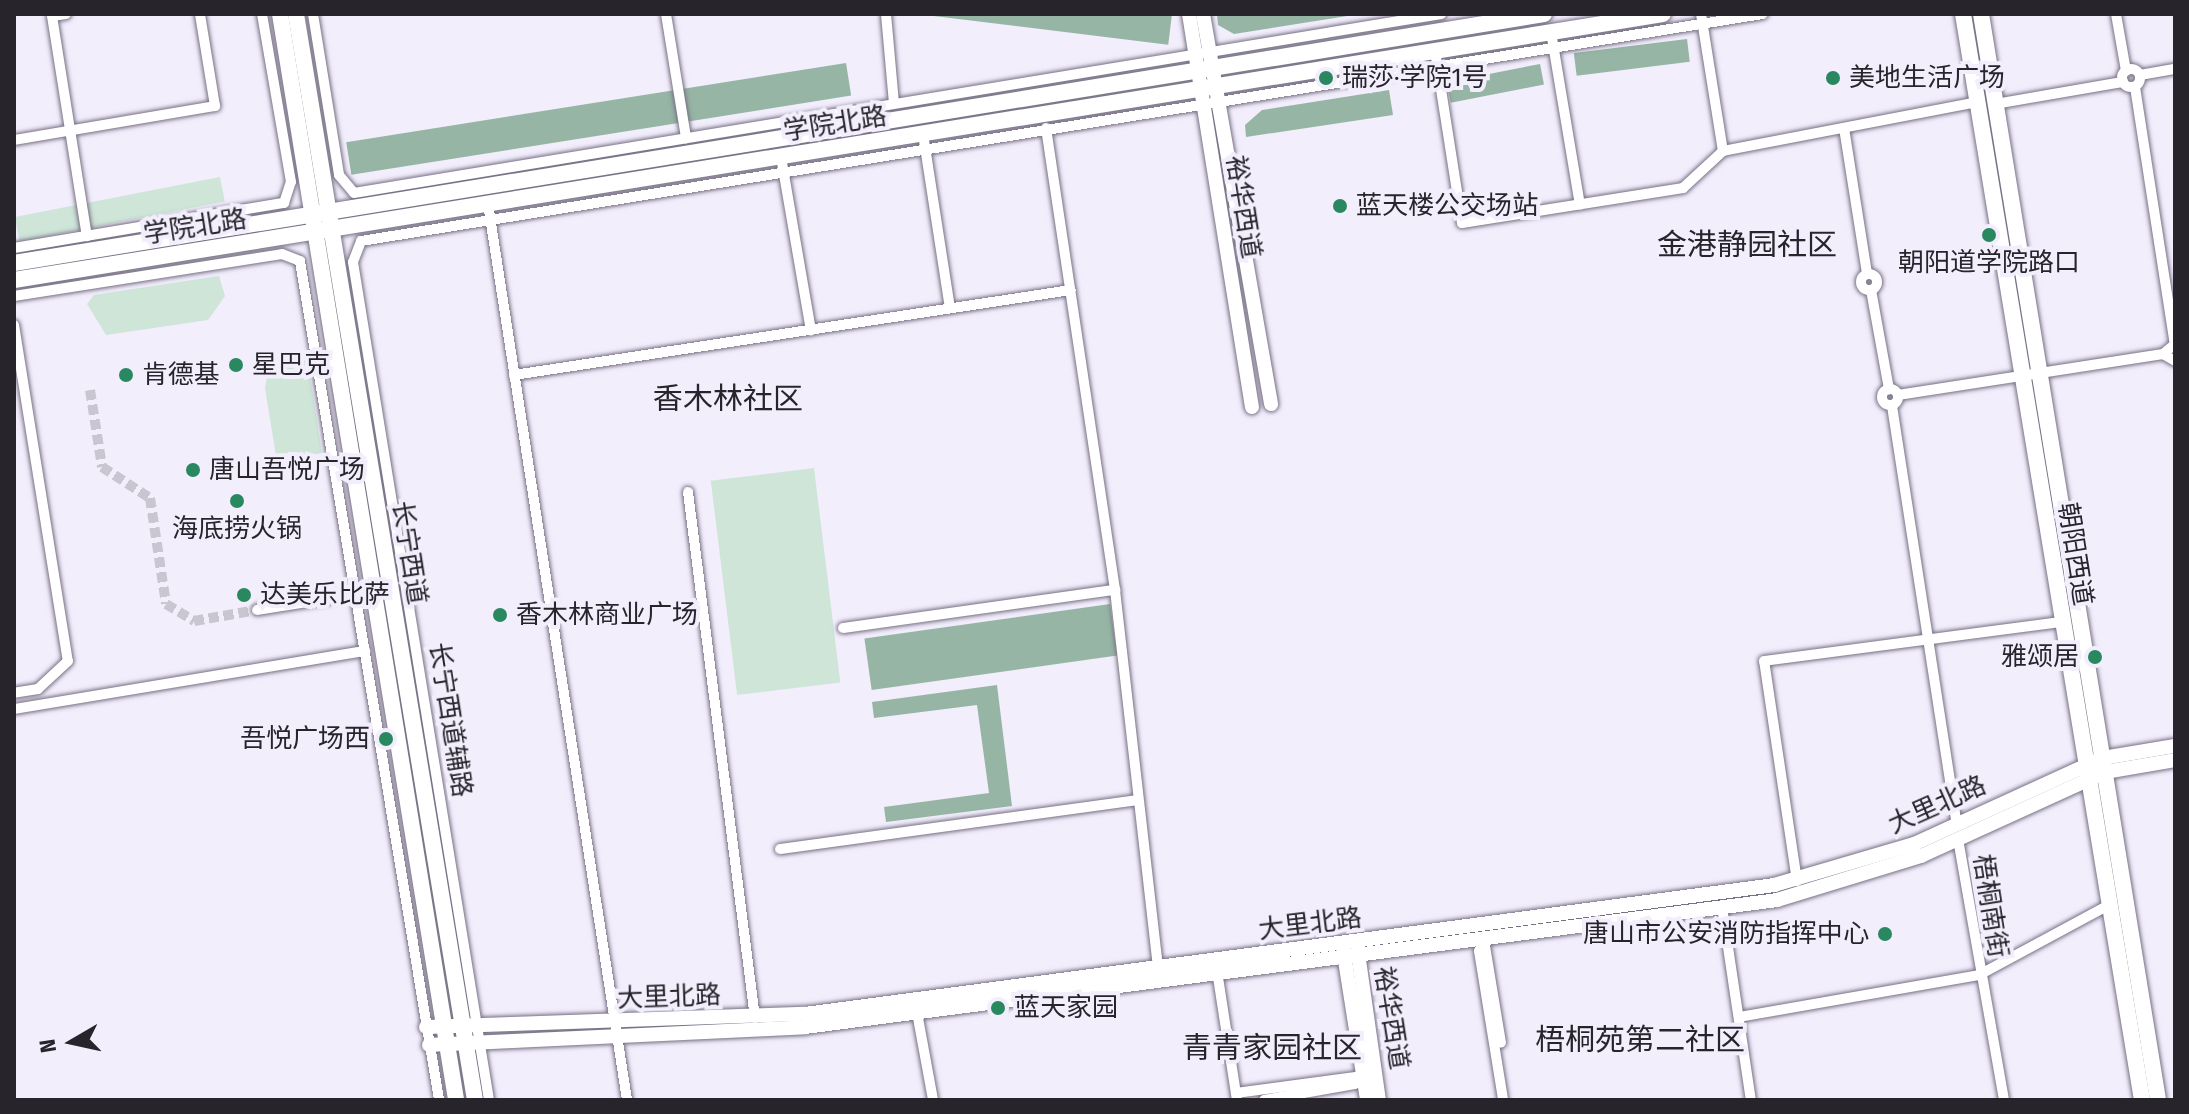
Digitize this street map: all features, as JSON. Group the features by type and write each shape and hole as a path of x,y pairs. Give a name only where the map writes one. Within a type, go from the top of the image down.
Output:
{"main road":[{"name":"长宁西道","path":"280,14 323,231 456,1100"},
{"name":"长宁西道","path":"296,14 320,213"},
{"name":"裕华西道","path":"1189,14 1252,407"},
{"name":"裕华西道","path":"1203,14 1271,404"},
{"name":"学院北路","path":"14,263 320,213 777,130 1212,60 1546,14"},
{"path":"1546,14 1553,40"},
{"name":"学院北路","path":"14,280 323,231 489,212 1201,98 1217,86 1437,60 1553,40 1663,14"},
{"name":"朝阳西道","path":"1963,14 2142,1100"},
{"name":"朝阳西道","path":"1981,14 2158,1100"},
{"path":"777,130 782,164"},
{"name":"长宁西道","path":"323,231 471,1034 475,1100"},
{"name":"大里北路","path":"426,1027 446,1035 805,1027 1158,966 1484,940 1722,907 1834,887 2086,772 2175,746"},
{"name":"大里北路","path":"2104,765 2175,760"},
{"name":"大里北路","path":"616,1029 916,1006 1217,971 1797,881 1957,831"},
{"name":"裕华西道","path":"1350,949 1367,1100"},
{"name":"裕华西道","path":"1350,949 1379,1100"},
{"name":"大里北路","path":"429,1045 446,1035"}],"street":[{"path":"66,14 52,16 87,236"},
{"path":"14,140 215,106 200,14"},
{"path":"14,248 275,206 290,194 262,14"},
{"path":"313,14 341,185 354,193 686,138 777,130 894,104 1195,63"},
{"path":"666,14 686,138"},
{"path":"886,14 894,104"},
{"path":"1212,60 1441,14"},
{"path":"1580,205 1553,40 1701,19 1763,14"},
{"path":"2116,14 2131,78"},
{"path":"1844,128 1867,274 1877,281 1871,290 1894,392 2163,354 2173,344 2122,14"},
{"path":"1701,19 1723,151"},
{"path":"1201,98 1220,103 1437,60 1462,223 1694,184 1723,151 1977,102"},
{"path":"1995,102 2175,71"},
{"path":"1045,122 1115,590 1158,966"},
{"path":"924,142 950,308"},
{"path":"782,164 811,330"},
{"path":"489,212 627,1100"},
{"name":"长宁西道辅路","path":"489,212 361,241 353,252 471,1034 489,1100"},
{"path":"14,296 282,254 300,261 439,1100"},
{"path":"514,375 1071,290"},
{"path":"14,325 68,661 38,689 14,693"},
{"path":"2163,354 2175,363"},
{"name":"梧桐南街","path":"1894,392 1882,399 1892,406 2002,1100"},
{"path":"688,492 755,1018"},
{"path":"843,628 1115,590"},
{"path":"257,610 357,594"},
{"path":"1797,881 1764,661 1928,637 2061,622"},
{"path":"14,709 365,651"},
{"path":"780,849 1137,800"},
{"path":"1739,1017 1981,974 2109,905"},
{"path":"1722,907 1751,1100"},
{"path":"1484,940 1479,951 1503,1100"},
{"path":"1484,940 1510,1100"},
{"path":"1217,971 1237,1096 1363,1076"},
{"path":"916,1006 933,1100"},
{"path":"1264,1100 1355,1084 1363,1076"}],"green space":[{"path":"918,14 1172,14 1168,45"},
{"path":"1217,14 1360,14 1234,34 1218,25"},
{"path":"1687,39 1690,62 1577,76 1574,53"},
{"path":"846,63 851,96 351,175 346,142"},
{"path":"1540,64 1544,85 1451,103 1447,82"},
{"path":"1389,90 1393,115 1246,137 1245,125 1262,110"},
{"path":"220,177 225,202 20,241 15,217"},
{"path":"219,276 225,296 208,320 106,335 87,304 94,295"},
{"path":"306,350 322,453 283,460 276,456 265,388 271,357"},
{"path":"814,468 840,682 737,695 711,481"},
{"path":"1110,604 1117,655 872,690 864,639"},
{"path":"997,685 1012,806 886,822 884,807 989,793 977,705 874,718 872,702"}],"tunnel":[{"path":"90,390 102,467 150,498 166,604 194,621 257,610"}],"place":[{"name":"瑞莎·学院1号","path":"1326,78"},
{"name":"美地生活广场","path":"1833,78"},
{"name":"蓝天楼公交场站","path":"1340,206"},
{"name":"朝阳道学院路口","path":"1989,235"},
{"name":"星巴克","path":"236,365"},
{"name":"肯德基","path":"126,375"},
{"name":"唐山吾悦广场","path":"193,470"},
{"name":"海底捞火锅","path":"237,501"},
{"name":"达美乐比萨","path":"244,595"},
{"name":"香木林商业广场","path":"500,615"},
{"name":"雅颂居","path":"2095,657"},
{"name":"吾悦广场西","path":"386,739"},
{"name":"唐山市公安消防指挥中心","path":"1885,934"},
{"name":"蓝天家园","path":"998,1008"}],"district":[{"name":"金港静园社区","path":"1747,245"},
{"name":"香木林社区","path":"728,399"},
{"name":"梧桐苑第二社区","path":"1640,1040"},
{"name":"青青家园社区","path":"1272,1048"}]}
